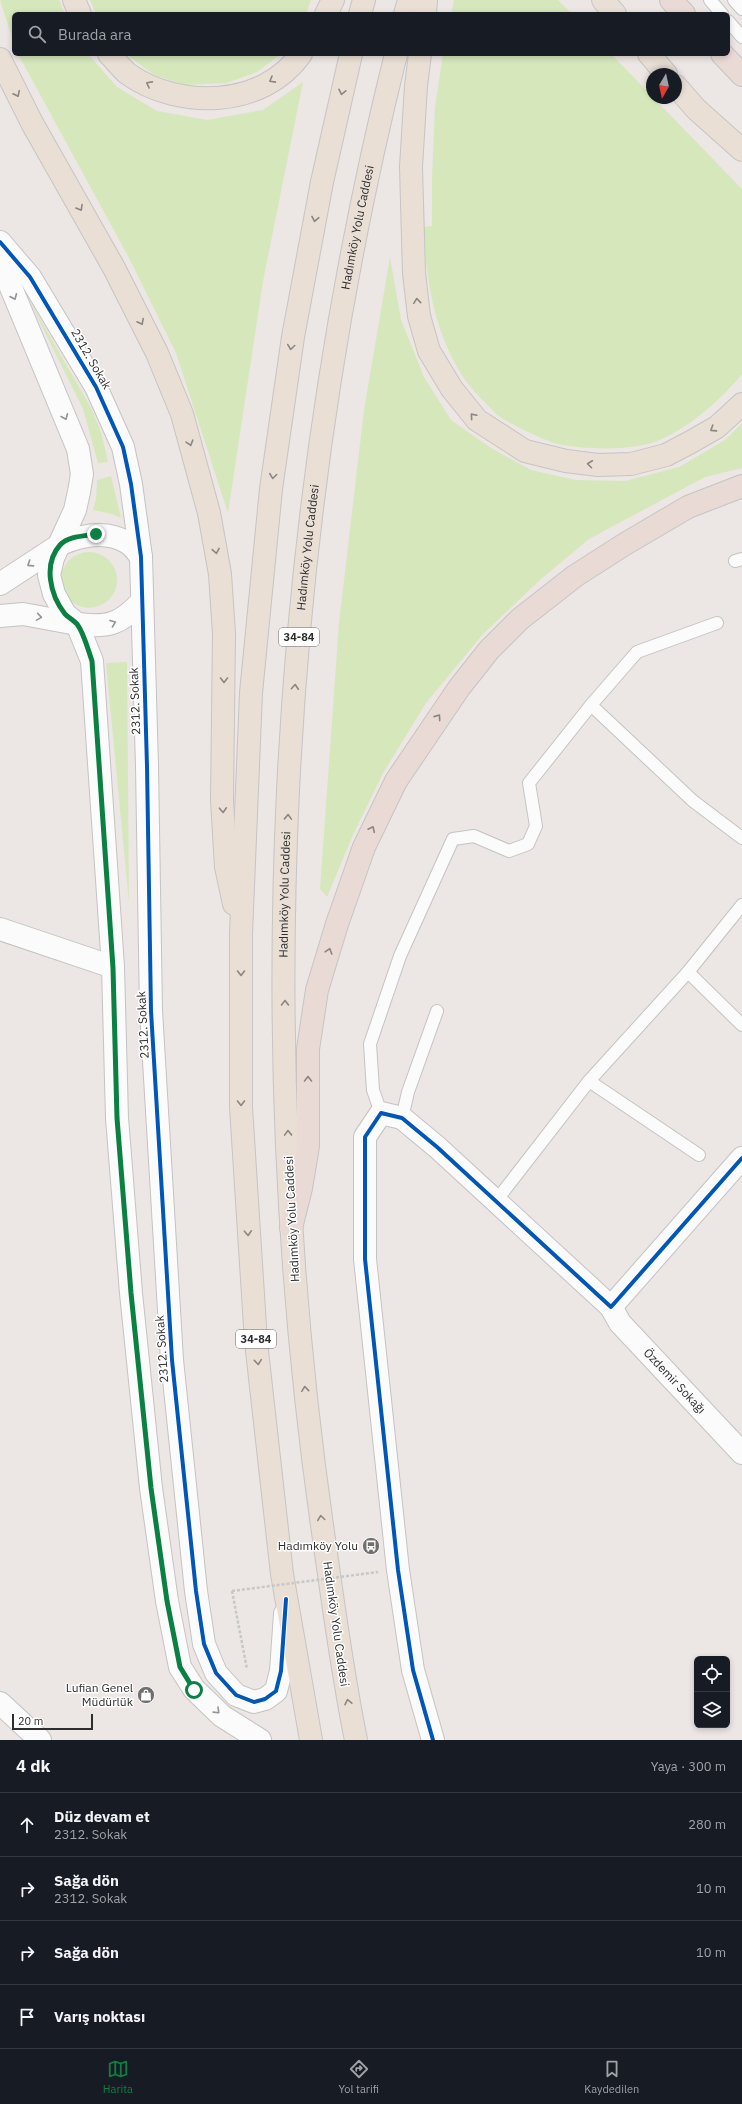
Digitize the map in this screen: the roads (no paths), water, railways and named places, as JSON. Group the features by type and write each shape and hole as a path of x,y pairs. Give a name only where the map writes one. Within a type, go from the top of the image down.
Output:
{"highway":[{"path":"671,0 682,12"},
{"path":"724,56 742,75"},
{"path":"291,1228 301,1188 308,1146 308,1049 317,990 337,924 364,847 396,781 459,688 489,650 520,618 575,576 625,544 688,507 742,486"}],"main road":[{"path":"74,0 79,12"},
{"path":"327,12 333,0"},
{"path":"361,12 364,0"},
{"path":"406,12 409,0"},
{"path":"425,12 426,0"},
{"path":"603,0 613,12"},
{"path":"111,56 128,74 155,88 190,98 225,99 258,88 283,74 299,56"},
{"name":"34-84","path":"310,1740 286,1599 266,1443 248,1240 241,1107 241,934 251,693 271,489 293,337 322,182 350,56"},
{"name":"Hadımköy Yolu Caddesi","path":"356,1740 346,1691 311,1451 291,1228 285,1050 286,860 290,757 303,590 337,331 362,199 396,56"},
{"path":"420,56 410,167 414,273 418,316 429,351 452,390 477,420 525,451 566,461 598,465 631,464 666,455 689,443 717,426 742,404"},
{"path":"651,56 661,68"},
{"path":"0,59 32,123 114,268 157,353 182,414 209,513 220,574 224,634 222,800 226,867 241,934"},
{"path":"682,93 696,109 731,141 742,156"},
{"path":"696,109 742,150"}],"street":[{"name":"2312. Sokak","path":"0,242 30,277 96,387 123,447 128,465 141,557 151,1011 172,1360 196,1591 204,1644 216,1673 236,1695 250,1700 250,1737"},
{"name":"2312. Sokak","path":"0,261 6,279 78,449 82,474 75,510 61,544 53,558 49,575 54,594 65,614 77,624 92,661 113,968 117,1118 131,1293 151,1488 167,1601 180,1667 194,1690 222,1716 250,1737"},
{"path":"0,584 61,544 75,538 96,534 113,536 128,543 141,557"},
{"path":"0,616 23,614 77,624 104,626 117,622 130,614 142,601"},
{"path":"0,929 113,968"},
{"path":"402,1118 381,1113 364,1137 365,1259 398,1570 413,1670 433,1740"},
{"name":"Özdemir Sokağı","path":"402,1118 496,1201 611,1307 620,1323 742,1453"},
{"path":"611,1307 742,1158"},
{"path":"250,1700 254,1702 265,1699 276,1691 281,1670 286,1599"},
{"path":"0,1702 40,1740"}],"lane":[{"path":"710,0 720,12"},
{"path":"734,0 742,9"},
{"path":"730,23 742,37"},
{"path":"381,1113 373,1090 370,1044 400,956 453,839 474,836 510,850 528,844 536,826 529,783 591,705 637,652 717,623"},
{"path":"591,705 693,801 742,838"},
{"path":"496,1201 589,1081 688,972 742,905"},
{"path":"688,972 742,1025"},
{"path":"402,1118 408,1092 437,1011"},
{"path":"589,1081 699,1156"}],"place":[{"name":"Hadımköy Yolu","path":"371,1546"},
{"name":"Lufian Genel Müdürlük","path":"146,1695"}]}
